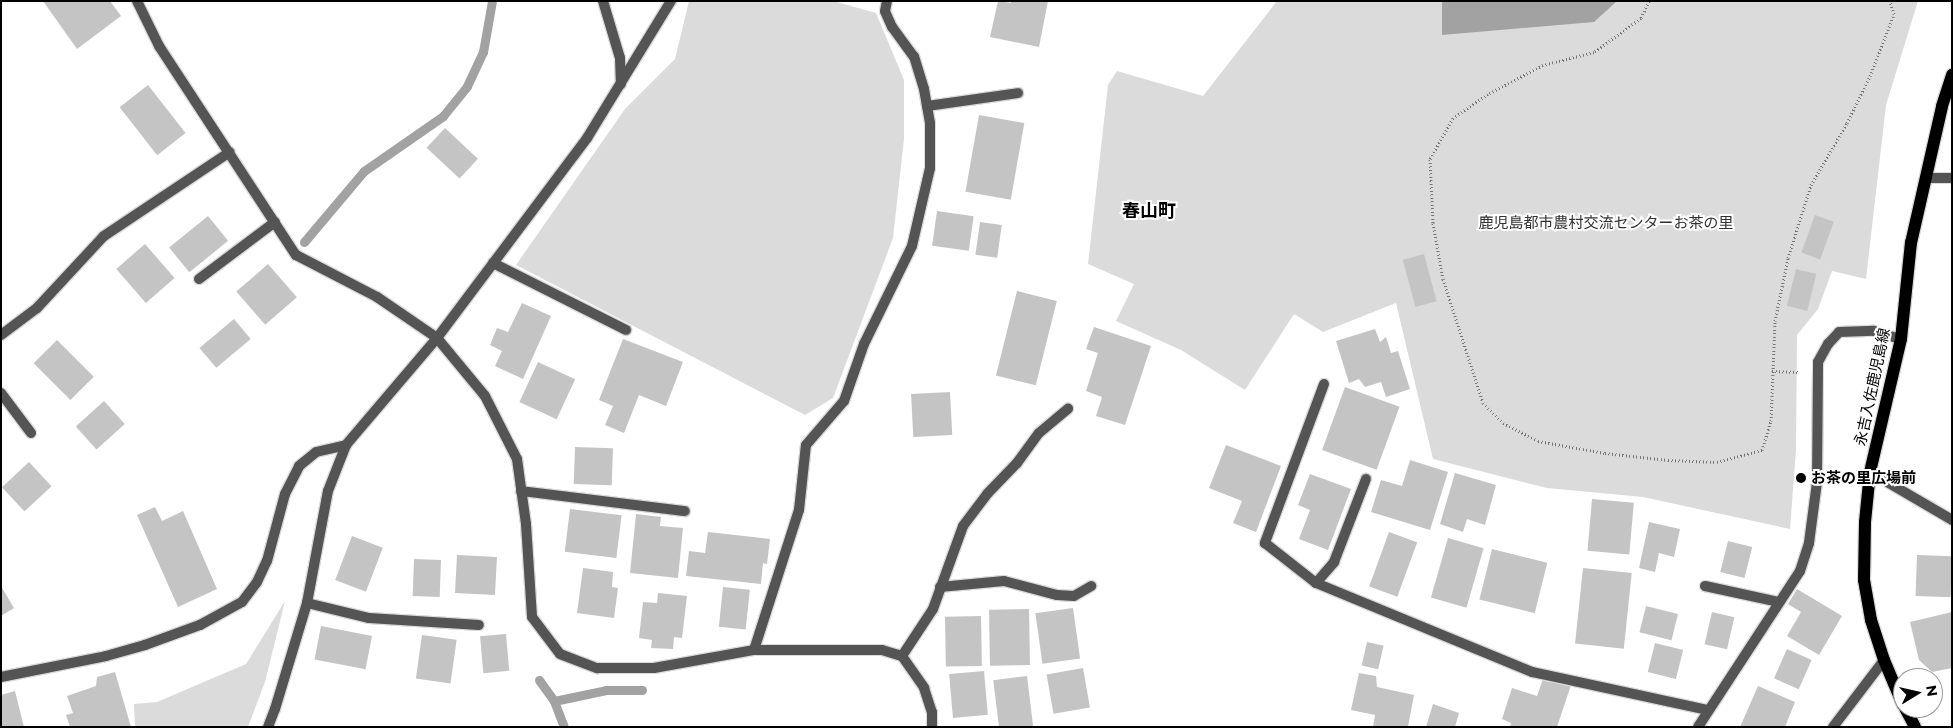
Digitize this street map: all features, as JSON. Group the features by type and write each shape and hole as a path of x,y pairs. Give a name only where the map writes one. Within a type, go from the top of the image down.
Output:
{"main road":[{"name":"永吉入佐鹿児島線","path":"1893,681 1871,620 1864,580 1864,522 1870,472 1900,339 1911,243 1942,106 1952,75"}],"street":[{"path":"137,1 159,46 296,255 377,297 437,338 485,396 517,459 532,617 560,654 597,668 654,668 754,650 882,650 902,656 924,688 932,712 932,727"},
{"path":"604,1 620,58 621,84"},
{"path":"268,727 307,603 328,491 346,445 437,338 587,138 671,1"},
{"path":"754,650 799,510 806,444 844,401 864,344 912,246 930,168 930,122 924,89 914,57 892,27 885,11 887,1"},
{"path":"927,106 1018,93"},
{"path":"1,335 37,308 104,236 230,152"},
{"path":"1926,178 1952,178"},
{"path":"199,279 275,222"},
{"path":"493,264 626,330"},
{"path":"1698,727 1800,571 1809,543 1817,482 1816,373 1818,362 1828,344 1839,332 1874,331 1900,339"},
{"path":"1324,384 1265,543 1316,583 1532,672 1708,710"},
{"path":"1,393 31,433"},
{"path":"902,656 932,609 964,526 988,493 1017,463 1039,432 1068,409"},
{"path":"1,677 106,656 146,645 200,625 242,602 257,582 267,561 285,494 299,466 316,452 346,445"},
{"path":"1870,472 1952,520"},
{"path":"1316,583 1334,562 1366,479"},
{"path":"521,491 684,512"},
{"path":"940,587 1004,581 1057,595 1074,596 1091,586"},
{"path":"1705,586 1779,602"},
{"path":"307,603 369,618 479,625"},
{"path":"1833,727 1884,660"}],"path":[{"path":"1648,1 1641,18 1594,52 1543,65 1488,94 1453,118 1430,159 1433,223 1443,279 1463,347 1483,403 1503,423 1538,441 1605,453 1668,460 1717,462 1762,450 1771,421 1775,321 1788,258 1811,185 1847,123 1870,76 1894,14 1890,1"},
{"path":"1772,371 1816,373"}],"green space":[{"path":"689,1 833,1 876,13 904,80 904,139 893,238 833,398 805,415 516,265 625,109 675,59"},
{"name":"鹿児島都市農村交流センターお茶の里","path":"1277,1 1918,1 1886,105 1866,279 1832,271 1818,309 1797,335 1796,450 1790,529 1643,497 1547,488 1433,459 1396,303 1323,332 1294,314 1245,390 1181,350 1116,321 1134,284 1088,264 1108,85 1117,71 1203,96"},
{"path":"285,601 265,682 248,727 135,727 134,704 157,702 246,664"}],"shaded area":[{"path":"1442,1 1617,1 1594,22 1442,35"}],"building":[{"path":"43,1 110,1 121,16 77,49"},
{"path":"998,1 1011,3 1011,1 1048,1 1039,47 990,37"},
{"path":"148,85 186,133 157,155 120,107"},
{"path":"979,115 1024,123 1011,200 965,192"},
{"path":"445,128 478,159 459,178 427,148"},
{"path":"937,211 974,216 969,251 932,246"},
{"path":"1815,215 1834,222 1820,259 1801,253"},
{"path":"208,216 228,241 189,272 169,247"},
{"path":"980,222 1002,225 997,258 975,255"},
{"path":"145,244 175,278 146,303 116,269"},
{"path":"1424,254 1437,301 1415,307 1403,260"},
{"path":"268,264 297,297 265,325 236,292"},
{"path":"1796,269 1816,274 1807,311 1787,306"},
{"path":"1017,291 1057,301 1036,385 996,375"},
{"path":"522,303 551,316 523,379 495,366 502,351 490,345 497,328 508,332"},
{"path":"234,319 251,339 216,368 200,348"},
{"path":"1094,327 1151,346 1125,425 1096,416 1102,397 1086,391 1098,353 1086,349"},
{"path":"1375,329 1380,342 1386,337 1391,353 1398,351 1410,389 1386,397 1381,382 1365,387 1359,379 1349,383 1336,341"},
{"path":"623,339 683,362 666,406 639,395 624,433 605,425 613,406 599,400"},
{"path":"57,340 94,377 70,400 34,363"},
{"path":"538,362 575,379 557,419 519,402"},
{"path":"1345,387 1400,407 1377,470 1322,450"},
{"path":"950,392 952,435 913,437 911,394"},
{"path":"104,401 125,424 97,449 76,426"},
{"path":"1226,445 1281,466 1256,532 1233,523 1242,501 1209,488"},
{"path":"575,447 613,448 612,485 574,484"},
{"path":"1410,460 1448,472 1430,530 1371,512 1381,480 1402,486"},
{"path":"29,462 52,486 24,511 2,487"},
{"path":"1455,473 1496,485 1485,525 1467,519 1463,532 1440,524"},
{"path":"1310,474 1351,489 1328,550 1299,539 1310,510 1298,505"},
{"path":"1592,499 1634,503 1629,554 1587,551"},
{"path":"155,507 162,521 183,511 217,589 178,607 137,515"},
{"path":"570,509 622,515 616,558 565,552"},
{"path":"636,514 661,517 660,526 683,528 678,578 630,573"},
{"path":"1649,522 1680,529 1674,557 1659,553 1655,572 1639,568"},
{"path":"708,532 770,539 767,564 763,563 761,584 686,576 689,551 705,553"},
{"path":"1389,532 1417,542 1397,597 1369,587"},
{"path":"352,536 383,548 366,592 335,580"},
{"path":"1448,538 1484,548 1466,608 1431,598"},
{"path":"1728,541 1752,547 1745,578 1720,572"},
{"path":"1492,549 1547,563 1535,613 1479,599"},
{"path":"457,555 497,557 495,595 455,593"},
{"path":"1917,555 1952,556 1951,597 1916,596"},
{"path":"414,559 441,560 440,597 413,596"},
{"path":"583,568 613,572 612,587 618,588 614,618 577,613"},
{"path":"1583,568 1632,573 1624,649 1575,644"},
{"path":"1,586 14,608 1,616"},
{"path":"723,587 750,590 746,630 719,627"},
{"path":"1797,589 1842,616 1819,655 1787,636 1801,612 1788,604"},
{"path":"658,593 687,596 682,638 674,637 673,649 651,648 652,640 639,638 643,602 657,603"},
{"path":"1646,606 1678,614 1671,640 1639,632"},
{"path":"1073,608 1080,659 1042,664 1035,613"},
{"path":"1029,609 1030,665 990,666 989,610"},
{"path":"1712,612 1734,617 1727,649 1705,644"},
{"path":"1952,612 1952,668 1943,670 1943,668 1928,668 1919,660 1910,622"},
{"path":"981,616 982,666 946,667 945,617"},
{"path":"321,626 372,636 366,669 315,659"},
{"path":"506,634 509,671 483,673 480,636"},
{"path":"422,635 457,640 451,683 416,679"},
{"path":"1367,642 1384,646 1378,669 1362,665"},
{"path":"1655,643 1683,650 1676,679 1648,672"},
{"path":"1787,649 1812,660 1799,689 1774,678"},
{"path":"1083,668 1090,707 1054,714 1047,674"},
{"path":"984,671 988,715 953,718 949,674"},
{"path":"115,672 131,727 70,727 66,715 73,713 67,696 96,686 97,677"},
{"path":"1359,673 1376,676 1377,687 1414,695 1408,727 1373,727 1375,715 1351,710"},
{"path":"1027,676 1033,726 999,727 993,680"},
{"path":"1544,676 1571,685 1557,727 1510,727 1511,723 1502,719 1512,688 1537,696"},
{"path":"1758,686 1795,702 1785,727 1740,727"},
{"path":"15,691 24,727 1,727 1,695"},
{"path":"1433,704 1459,713 1455,727 1426,727"}],"waterway":[{"path":"304,242 364,171 443,116 467,86 483,52 492,1"},
{"path":"539,680 554,701 564,727"},
{"path":"554,701 606,690 642,690"}],"place":[{"name":"お茶の里広場前","path":"1801,478"}],"district":[{"name":"春山町","path":"1149,211"}]}
